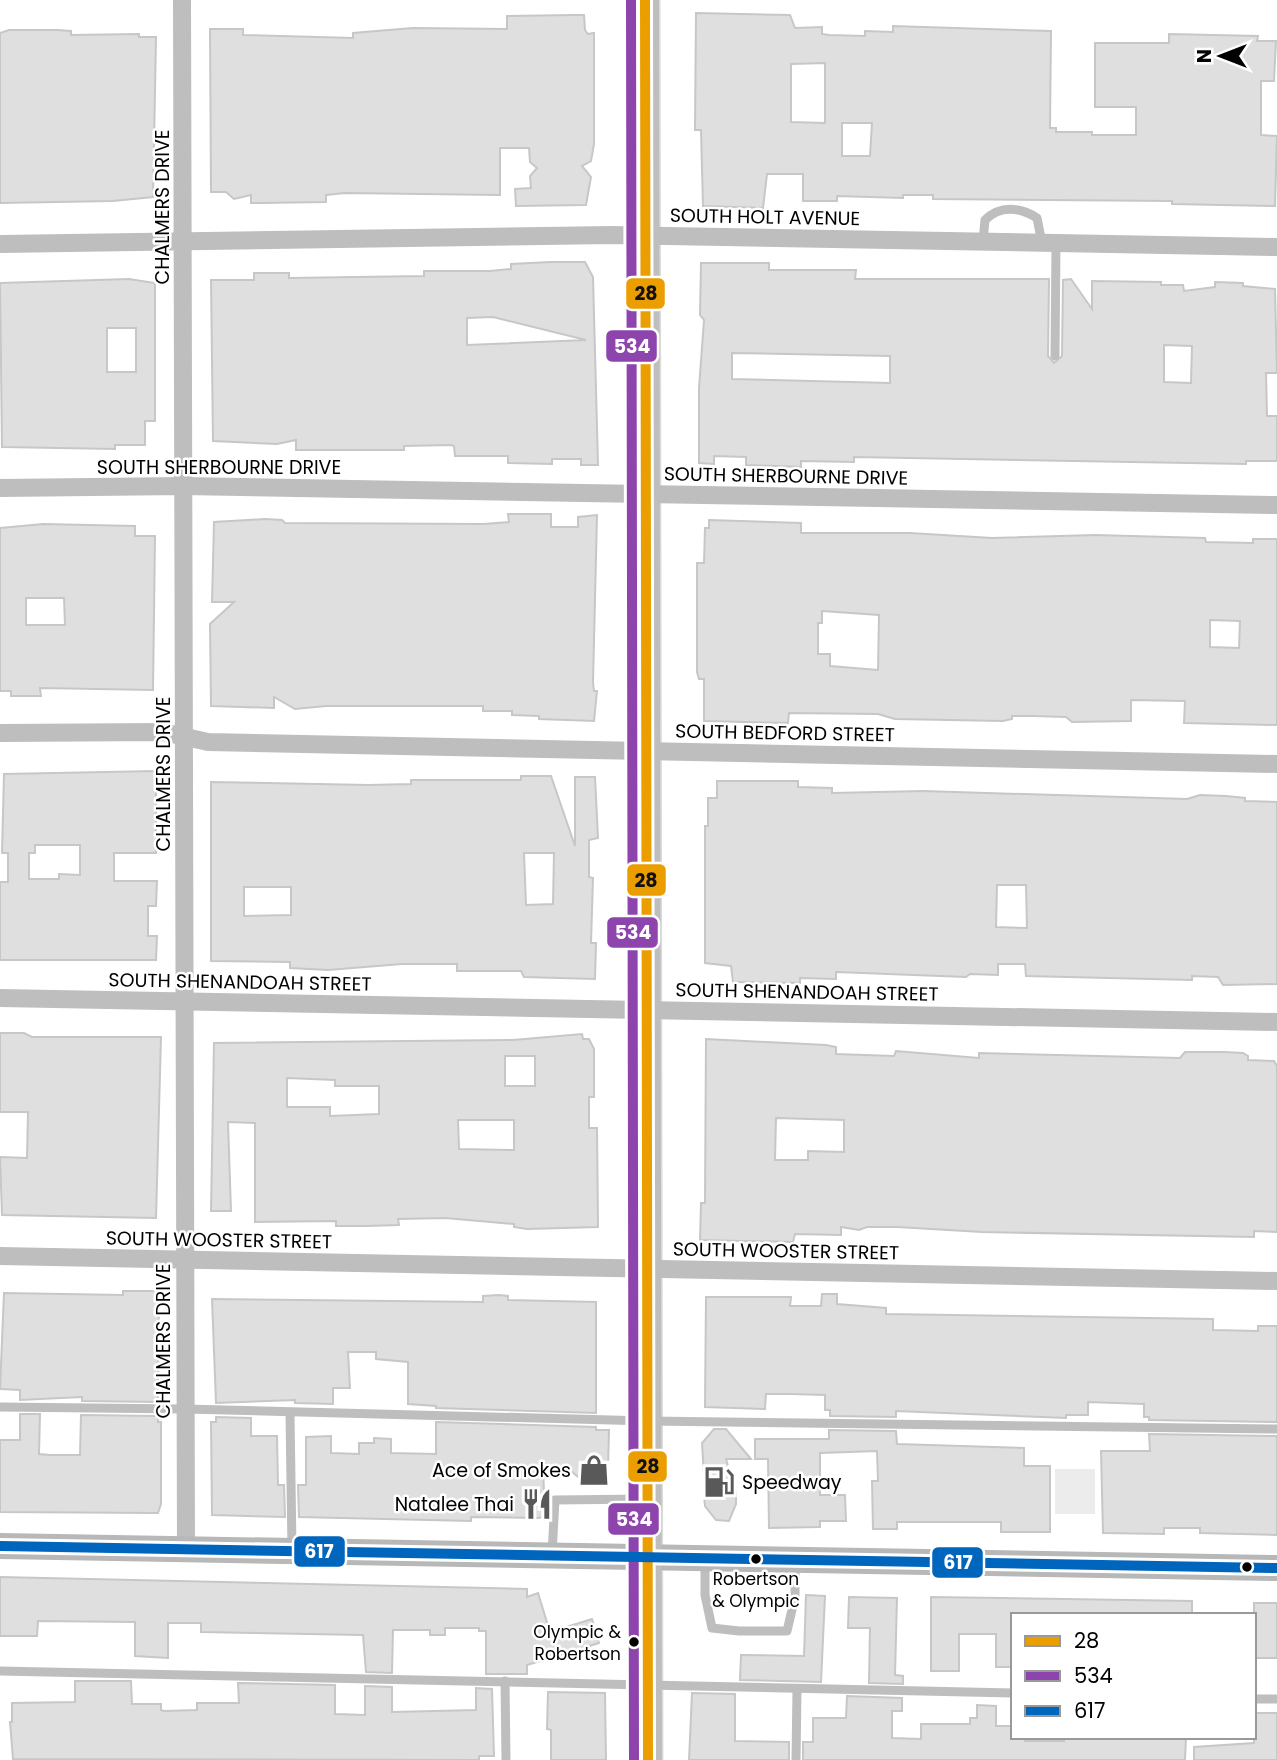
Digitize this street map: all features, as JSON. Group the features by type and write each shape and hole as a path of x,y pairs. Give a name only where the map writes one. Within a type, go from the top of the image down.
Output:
{"main road":[{"path":"645,0 649,1010 648,1760"},
{"path":"0,1546 1277,1568"}],"street":[{"name":"CHALMERS DRIVE","path":"182,0 186,1549"},
{"name":"SOUTH HOLT AVENUE","path":"0,244 646,236 1277,247"},
{"name":"SOUTH SHERBOURNE DRIVE","path":"0,488 183,486 1277,505"},
{"name":"SOUTH BEDFORD STREET","path":"0,733 163,732 208,742 1277,764"},
{"name":"SOUTH SHENANDOAH STREET","path":"0,998 1277,1022"},
{"name":"SOUTH WOOSTER STREET","path":"0,1256 1277,1282"}],"lane":[{"path":"983,242 985,220 1005,209 1016,209 1037,218 1049,243 1055,356"},
{"path":"0,1407 185,1409 649,1422 1277,1429"},
{"path":"290,1413 292,1551"},
{"path":"552,1556 555,1500 649,1499"},
{"path":"705,1558 705,1595 712,1628 739,1631 788,1631 796,1591 795,1560"},
{"path":"0,1671 1011,1693"},
{"path":"505,1681 506,1760"},
{"path":"796,1760 797,1689"},
{"path":"1256,1699 1277,1699"}],"shaded area":[{"path":"1055,1469 1095,1469 1095,1514 1055,1514"}],"building":[{"path":"696,13 790,15 795,28 822,27 822,34 829,35 865,36 865,31 893,32 893,26 1051,31 1050,128 1056,128 1056,132 1092,132 1092,135 1136,135 1136,107 1095,107 1095,43 1169,43 1169,34 1258,36 1257,41 1276,41 1274,81 1261,81 1261,135 1277,136 1275,206 1172,204 1172,201 933,199 933,195 903,195 903,198 837,196 837,201 803,201 803,174 767,174 763,208 703,206 701,130 695,130","holes":["825,63 825,123 791,122 791,64","842,123 872,123 870,156 842,156"]},
{"path":"584,15 585,30 588,34 594,33 594,144 591,161 582,166 591,177 586,205 516,206 515,189 531,188 530,176 537,168 530,162 529,148 500,148 500,195 345,193 326,195 326,202 251,203 251,195 234,199 226,192 211,192 210,29 243,29 243,35 353,38 353,33 413,28 507,29 507,16"},
{"path":"9,30 57,30 71,31 71,35 139,34 139,37 156,37 153,197 113,201 0,203 0,33"},
{"path":"585,262 593,277 598,465 581,465 581,459 552,459 552,464 508,463 508,456 455,456 454,446 451,445 404,446 404,450 296,450 296,440 277,444 213,441 211,280 254,280 254,273 289,273 289,278 424,276 424,271 511,269 511,264","holes":["493,317 586,340 467,345 467,318"]},
{"path":"701,263 769,263 769,270 856,270 855,279 1049,279 1048,356 1054,363 1062,356 1063,280 1071,279 1092,309 1092,281 1161,282 1161,285 1183,285 1184,291 1215,287 1215,282 1243,283 1243,286 1275,289 1277,373 1266,373 1267,416 1277,416 1277,461 1246,461 1246,464 854,457 854,462 801,461 801,467 746,465 746,457 714,456 714,464 699,463 699,388 704,320 700,315","holes":["1164,345 1192,346 1191,383 1164,382","732,353 890,356 890,383 732,379"]},
{"path":"129,279 155,283 155,421 145,421 145,445 115,445 115,449 2,447 0,283","holes":["107,328 136,328 136,372 107,372"]},
{"path":"508,514 551,514 551,527 578,527 578,517 597,515 593,682 594,691 597,691 594,721 539,719 539,716 512,715 512,711 483,711 483,706 326,706 295,709 274,697 274,708 211,706 210,624 234,602 212,602 214,522 265,519 282,520 285,523 484,524 509,522"},
{"path":"709,520 801,523 801,533 910,533 992,538 1095,535 1205,538 1206,542 1253,543 1253,539 1277,539 1277,725 1184,723 1185,701 1131,700 1131,721 1072,722 1066,717 1033,716 1012,716 1012,719 1003,721 895,719 878,714 789,713 788,723 704,721 704,679 699,679 697,672 697,563 704,563 705,528 709,528","holes":["822,611 879,615 878,670 830,666 830,654 818,654 818,623 822,623","1210,620 1240,621 1239,648 1210,647"]},
{"path":"43,524 135,526 135,536 155,536 153,690 40,688 41,696 11,696 11,691 0,691 0,528","holes":["26,598 64,598 65,625 26,625"]},
{"path":"156,771 156,853 114,853 114,881 157,881 156,906 148,906 148,936 157,936 156,960 0,960 0,882 8,882 8,853 2,853 4,774","holes":["35,845 80,845 80,875 59,874 59,879 29,879 29,853 35,853"]},
{"path":"521,776 551,776 575,846 575,777 595,777 598,838 589,840 589,877 593,878 591,943 596,943 595,979 524,977 521,971 457,971 457,964 402,964 328,970 290,968 290,962 211,961 211,782 369,785 411,784 411,780 521,780","holes":["524,853 554,853 553,904 526,905","244,887 291,887 291,915 244,916"]},
{"path":"717,781 798,781 798,787 832,788 832,793 923,791 1187,799 1200,795 1277,802 1277,984 1223,985 1218,977 1192,976 1192,980 1026,976 1025,964 998,964 998,975 970,974 966,977 836,972 836,979 800,978 800,983 733,982 731,966 705,963 705,826 708,826 708,798 717,798","holes":["997,885 1026,885 1027,928 996,927"]},
{"path":"0,1033 24,1033 32,1037 161,1037 156,1218 2,1215 0,1157 27,1158 28,1112 0,1112"},
{"path":"582,1034 583,1039 589,1039 594,1049 594,1097 589,1097 589,1128 597,1128 598,1227 527,1229 514,1227 514,1224 445,1218 398,1219 399,1225 367,1226 336,1226 336,1221 255,1222 255,1123 228,1122 231,1211 211,1211 214,1043 513,1040","holes":["505,1056 535,1056 535,1086 505,1086","287,1078 335,1080 335,1086 379,1086 379,1114 330,1116 330,1107 287,1107","458,1120 514,1120 514,1150 459,1149"]},
{"path":"706,1039 826,1045 836,1047 836,1054 894,1056 896,1051 979,1058 979,1053 1180,1058 1185,1052 1224,1052 1243,1053 1248,1056 1248,1060 1274,1061 1277,1066 1277,1232 1254,1231 1254,1237 982,1232 897,1227 867,1227 859,1230 841,1227 841,1235 795,1234 793,1242 700,1240 701,1203 705,1203","holes":["776,1118 844,1120 844,1152 808,1151 808,1160 775,1160"]},
{"path":"123,1291 159,1291 158,1402 82,1401 82,1397 20,1400 20,1390 0,1389 4,1293 123,1295"},
{"path":"822,1294 837,1294 837,1304 886,1308 886,1314 1213,1319 1213,1330 1258,1331 1258,1326 1277,1326 1277,1422 1149,1420 1149,1417 1144,1417 1144,1404 1088,1402 1088,1415 1066,1415 1066,1418 896,1411 896,1417 830,1416 830,1410 825,1410 825,1395 791,1394 766,1394 765,1409 705,1407 706,1297 791,1297 790,1306 821,1306"},
{"path":"483,1296 508,1296 508,1300 596,1302 596,1413 436,1408 408,1404 408,1362 376,1359 376,1352 348,1352 350,1388 333,1388 333,1404 295,1403 295,1400 216,1403 212,1299 483,1302"},
{"path":"20,1414 40,1414 39,1454 50,1455 80,1455 81,1415 158,1416 158,1422 161,1422 161,1504 158,1513 0,1512 0,1440 20,1440"},
{"path":"216,1417 251,1418 251,1436 277,1436 278,1485 284,1485 285,1517 212,1515 211,1422 216,1422"},
{"path":"436,1422 596,1427 596,1430 609,1430 608,1469 603,1477 578,1477 571,1471 543,1463 544,1494 548,1498 547,1515 539,1518 471,1517 471,1521 299,1517 298,1485 306,1485 306,1437 331,1436 331,1453 359,1454 359,1443 374,1443 374,1438 391,1439 391,1453 436,1454"},
{"name":"Speedway","path":"714,1429 726,1429 751,1459 726,1459 736,1493 736,1504 729,1521 716,1520 705,1506 704,1496 709,1477 704,1476 702,1443"},
{"path":"829,1430 896,1431 897,1444 1024,1448 1024,1466 1050,1466 1050,1532 1001,1532 1001,1522 897,1522 897,1529 873,1529 872,1481 878,1481 877,1451 820,1453 820,1495 845,1495 846,1521 820,1521 820,1527 769,1528 768,1459 755,1459 755,1439 829,1439"},
{"path":"1149,1434 1277,1436 1277,1535 1200,1533 1200,1528 1164,1528 1164,1534 1103,1533 1101,1451 1150,1451"},
{"path":"0,1577 527,1589 527,1597 538,1593 550,1632 592,1619 599,1643 527,1665 527,1674 486,1674 486,1631 479,1631 479,1628 445,1628 445,1635 430,1635 430,1630 393,1630 392,1673 366,1672 363,1635 201,1632 201,1623 168,1623 168,1658 135,1656 135,1622 38,1621 37,1636 0,1636"},
{"path":"806,1595 825,1596 821,1682 740,1680 741,1655 804,1656"},
{"path":"849,1597 897,1598 895,1675 903,1676 903,1684 869,1683 870,1628 848,1628"},
{"path":"931,1597 1192,1601 1192,1613 1011,1613 1011,1667 996,1667 996,1634 959,1634 959,1671 931,1671"},
{"path":"1254,1603 1277,1603 1277,1658 1256,1658"},
{"path":"75,1681 131,1681 132,1704 161,1704 161,1710 164,1711 197,1710 197,1703 239,1703 238,1683 335,1685 335,1714 365,1715 365,1686 392,1687 392,1712 476,1710 476,1688 492,1689 494,1756 479,1756 479,1760 13,1759 10,1722 12,1703 75,1702"},
{"path":"548,1692 605,1693 606,1760 551,1760 551,1730 547,1729"},
{"path":"692,1693 735,1694 735,1741 789,1742 789,1760 689,1760"},
{"path":"847,1696 902,1698 902,1711 892,1711 892,1738 921,1739 921,1724 970,1724 970,1718 977,1718 977,1705 996,1706 996,1726 1011,1726 1011,1739 1186,1739 1185,1760 803,1760 803,1742 813,1742 813,1718 846,1718"},
{"path":"1256,1713 1277,1713 1277,1760 1194,1760 1194,1747 1254,1743"}],"transit line":[{"name":"534","path":"631,0 634,1760"},
{"name":"28","path":"645,0 648,1760"},
{"name":"617","path":"0,1546 1277,1568"}],"place":[{"name":"Ace of Smokes","path":"594,1470"},
{"name":"Speedway","path":"719,1482"},
{"name":"Natalee Thai","path":"537,1504"},
{"name":"Robertson & Olympic","path":"756,1559"},
{"name":"Olympic & Robertson","path":"634,1642"}]}
